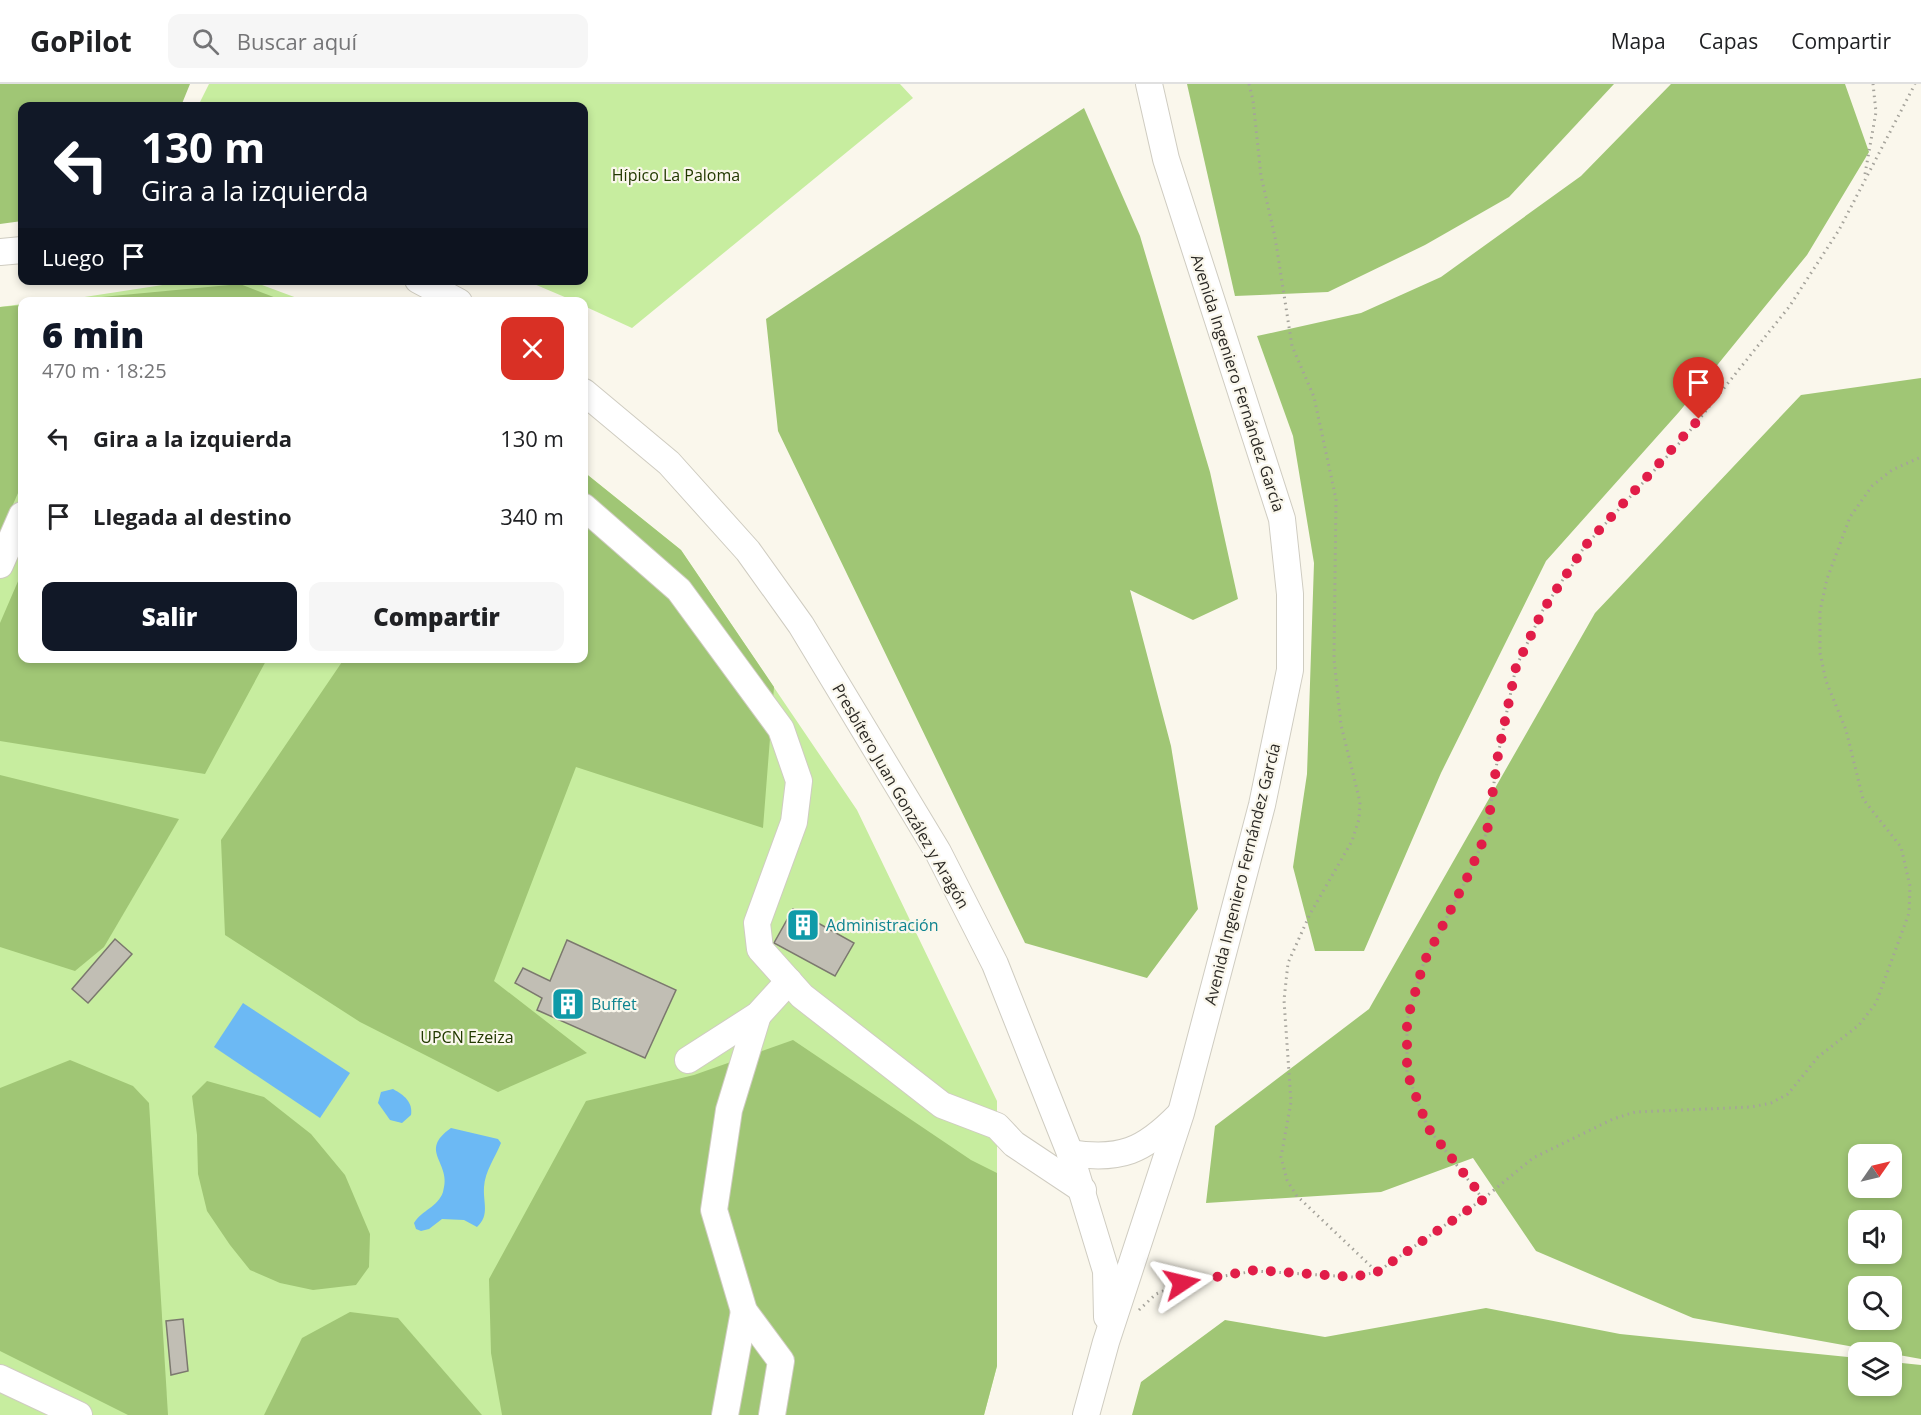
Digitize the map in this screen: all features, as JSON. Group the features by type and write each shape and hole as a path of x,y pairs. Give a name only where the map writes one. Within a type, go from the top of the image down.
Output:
{"street":[{"name":"Avenida Ingeniero Fernández García","path":"1086,1415 1106,1342 1181,1113 1262,805 1290,670 1290,594 1282,519 1166,159 1149,84"},
{"path":"0,252 18,250"},
{"path":"427,285 450,297"},
{"name":"Presbítero Juan González y Aragón","path":"588,395 669,463 748,551 801,625 938,852 995,964 1083,1190 1106,1271 1106,1342"},
{"path":"588,510 679,590 781,729 799,781 794,822 757,923 760,950 802,996 942,1105 997,1126 1014,1144 1083,1190"},
{"path":"0,565 18,524"},
{"path":"688,1060 758,1015 789,981"},
{"path":"758,1015 729,1110 714,1210 744,1311 781,1360 772,1415"},
{"path":"1070,1153 1097,1157 1130,1152 1158,1137 1181,1113"},
{"path":"725,1415 744,1311"},
{"path":"0,1378 79,1415"}],"path":[{"path":"1248,84 1253,100 1261,176 1275,237 1292,346 1314,397 1336,499 1334,659 1341,725 1360,802 1359,819 1352,841 1310,914 1288,963 1284,1000 1291,1102 1281,1156 1287,1180 1296,1195 1377,1272"},
{"path":"1865,176 1876,112 1873,84"},
{"path":"1484,1199 1428,1128 1407,1073 1407,1020 1424,962 1468,876 1487,832 1498,755 1516,667 1543,610 1585,546 1684,438 1789,307 1839,230 1865,176 1915,84"},
{"path":"1131,1318 1156,1294 1182,1283 1255,1270 1353,1277 1377,1272 1484,1199 1533,1158 1613,1119 1635,1112 1751,1107 1771,1103 1788,1094 1818,1057 1859,1025 1876,1003 1909,913 1910,886 1901,847 1863,800 1846,730 1824,672 1820,653 1820,610 1827,579 1850,517 1872,486 1892,470 1921,457"}],"green space":[{"path":"0,84 190,84 183,102 18,102 18,222 0,224"},
{"name":"Hípico La Paloma","path":"209,84 900,84 913,98 632,328 588,308 588,297 565,297 536,285 588,285 588,102 200,102"},
{"path":"1187,84 1614,84 1509,197 1425,245 1328,292 1235,296"},
{"path":"1671,84 1845,84 1869,152 1807,255 1679,412 1546,561 1441,773 1364,951 1315,951 1293,867 1307,774 1314,563 1293,436 1257,336 1361,313 1441,277 1581,176"},
{"path":"1084,108 1140,236 1210,472 1238,599 1193,620 1130,590 1171,746 1198,909 1147,978 1025,943 778,431 766,319"},
{"path":"162,285 262,285 294,297 84,297"},
{"path":"243,285 274,297 102,297"},
{"name":"UPCN Ezeiza","path":"18,305 18,663 588,663 588,475 681,550 857,810 997,1101 997,1366 984,1415 0,1415 0,307"},
{"path":"18,305 18,493 0,534 0,307"},
{"path":"1921,378 1921,1359 1902,1356 1902,1342 1848,1342 1848,1346 1693,1318 1536,1251 1473,1158 1381,1192 1206,1203 1215,1126 1369,1009 1595,613 1801,395"},
{"path":"588,475 681,550 774,687 763,828 576,767 494,981 587,1053 498,1092 360,1022 225,935 221,840 341,663 588,663"},
{"path":"18,581 18,663 265,663 205,774 0,741 0,623"},
{"path":"0,775 179,819 104,947 75,971 0,947"},
{"path":"793,1040 971,1160 997,1173 997,1366 984,1415 502,1415 491,1353 489,1279 586,1101 694,1075"},
{"path":"70,1060 133,1086 149,1103 168,1415 128,1415 0,1351 0,1088"},
{"path":"207,1081 264,1097 311,1134 345,1175 370,1234 369,1267 356,1285 313,1290 280,1283 250,1270 230,1245 207,1211 198,1174 197,1135 192,1096"},
{"path":"1486,1308 1620,1334 1848,1357 1848,1396 1902,1396 1902,1363 1921,1365 1921,1415 1132,1415 1141,1382 1225,1320 1325,1337"},
{"path":"350,1312 398,1318 482,1415 264,1415 302,1338"}],"water":[{"path":"243,1003 350,1073 320,1118 214,1047"},
{"path":"393,1089 404,1096 411,1106 411,1115 402,1123 390,1120 378,1103 381,1092"},
{"path":"451,1128 498,1139 501,1143 485,1181 485,1213 477,1227 464,1220 442,1219 429,1229 421,1231 416,1229 414,1223 441,1197 443,1192 444,1173 436,1151 441,1136"}],"building":[{"name":"Administración","path":"793,909 854,943 835,976 774,943"},
{"path":"115,939 132,954 88,1003 72,989"},
{"name":"Buffet","path":"567,940 676,990 645,1058 537,1010 542,998 515,983 523,968 550,981"},
{"path":"183,1319 188,1371 171,1375 166,1321"}],"place":[{"name":"Administración","path":"803,925"},
{"name":"Buffet","path":"568,1004"}],"route":[{"path":"1182,1283 1255,1270 1353,1277 1377,1272 1484,1199 1428,1128 1407,1073 1407,1020 1424,962 1468,876 1487,832 1498,755 1516,667 1543,610 1585,546 1699,419"}]}
